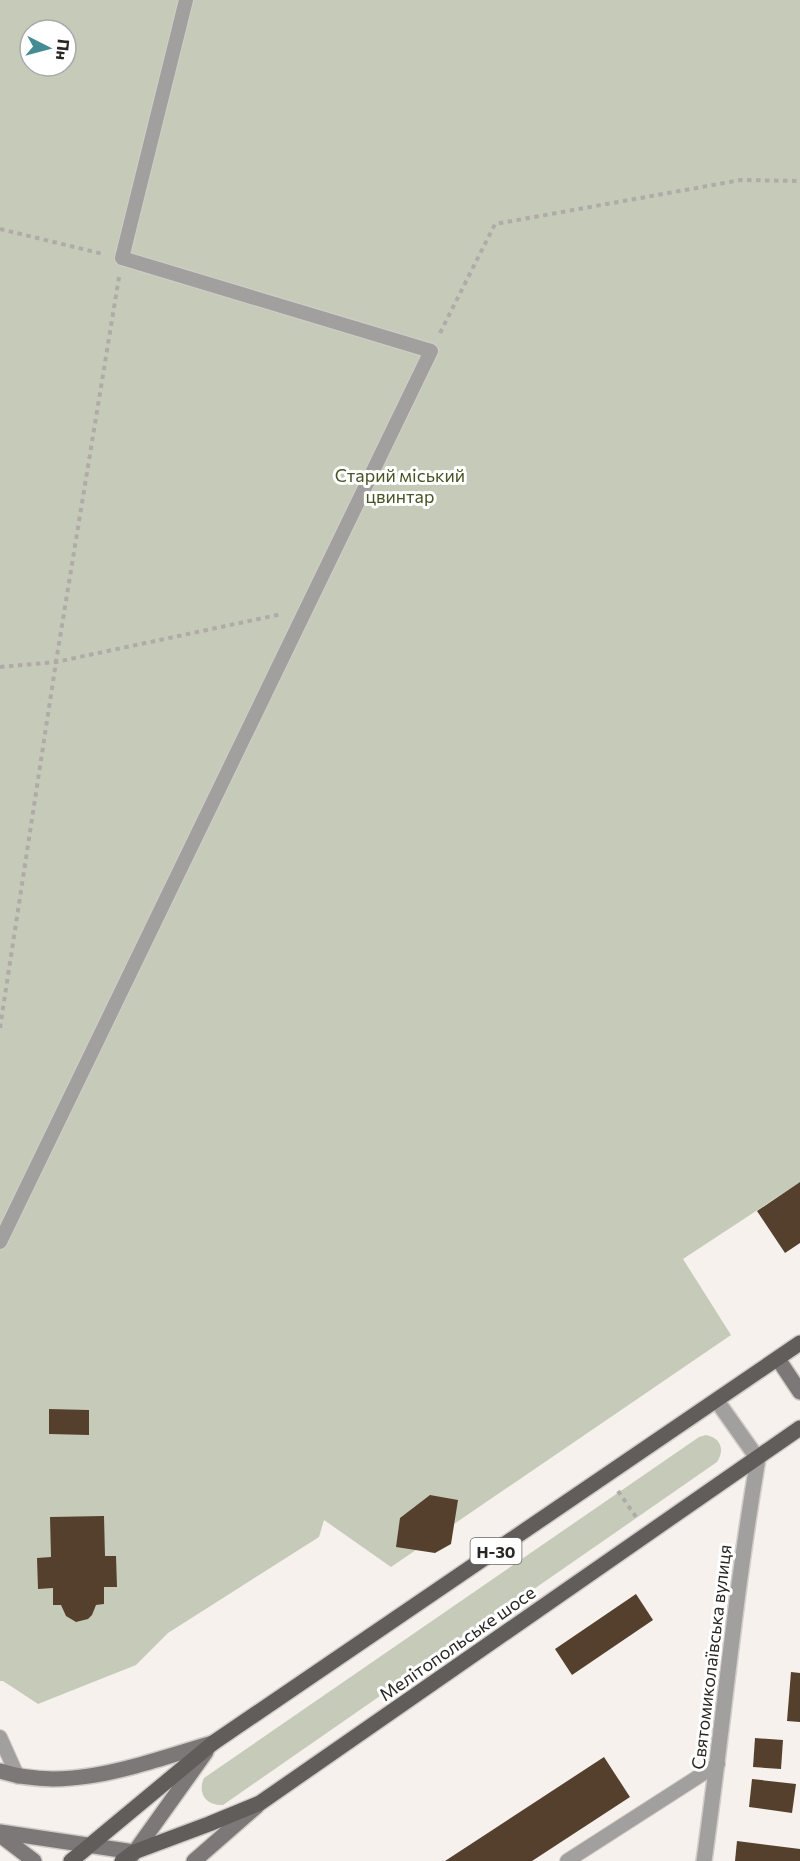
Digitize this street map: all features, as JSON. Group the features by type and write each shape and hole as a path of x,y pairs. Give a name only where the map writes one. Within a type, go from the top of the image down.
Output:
{"main road":[{"name":"Н-30","path":"213,1743 800,1343"},
{"path":"778,1359 800,1392"},
{"name":"Мелітопольське шосе","path":"128,1858 260,1803 800,1428"},
{"path":"0,1771 18,1777 62,1779 108,1773 213,1743"},
{"path":"70,1861 213,1743"},
{"path":"0,1834 89,1845 128,1858 213,1743"},
{"path":"194,1861 260,1803"},
{"path":"0,1834 34,1861"}],"street":[{"path":"717,1401 758,1458"},
{"name":"Святомиколаївська вулиця","path":"704,1861 718,1764 745,1533 758,1458"}],"lane":[{"path":"0,1242 431,351 122,258 186,0"},
{"path":"0,1737 18,1777"},
{"path":"567,1861 718,1764"}],"path":[{"path":"431,351 495,224 741,180 800,181"},
{"path":"0,229 122,258 56,662 0,1028"},
{"path":"0,667 56,662 306,609"},
{"path":"606,1474 648,1535"}],"green space":[{"name":"Старий міський цвинтар","path":"0,0 800,0 800,1182 683,1259 731,1335 391,1567 324,1520 319,1537 168,1633 136,1665 38,1704 0,1681"},
{"path":"706,1435 715,1439 720,1445 721,1453 717,1462 223,1805 217,1805 204,1798 202,1784 204,1778 699,1437"}],"building":[{"path":"800,1182 800,1243 785,1253 757,1211"},
{"path":"49,1409 89,1410 89,1435 49,1434"},
{"path":"430,1495 458,1500 451,1544 435,1553 396,1547 400,1518"},
{"path":"104,1516 105,1556 116,1556 117,1587 104,1587 104,1604 96,1605 88,1619 76,1622 66,1616 61,1605 53,1605 53,1588 38,1589 37,1558 51,1557 50,1517"},
{"path":"636,1594 653,1620 572,1675 555,1649"},
{"path":"791,1672 800,1673 800,1722 787,1721"},
{"path":"755,1738 783,1740 781,1769 753,1767"},
{"path":"604,1757 630,1797 532,1861 445,1861"},
{"path":"752,1779 796,1784 792,1813 749,1807"},
{"path":"737,1841 800,1849 800,1861 735,1861"}]}
